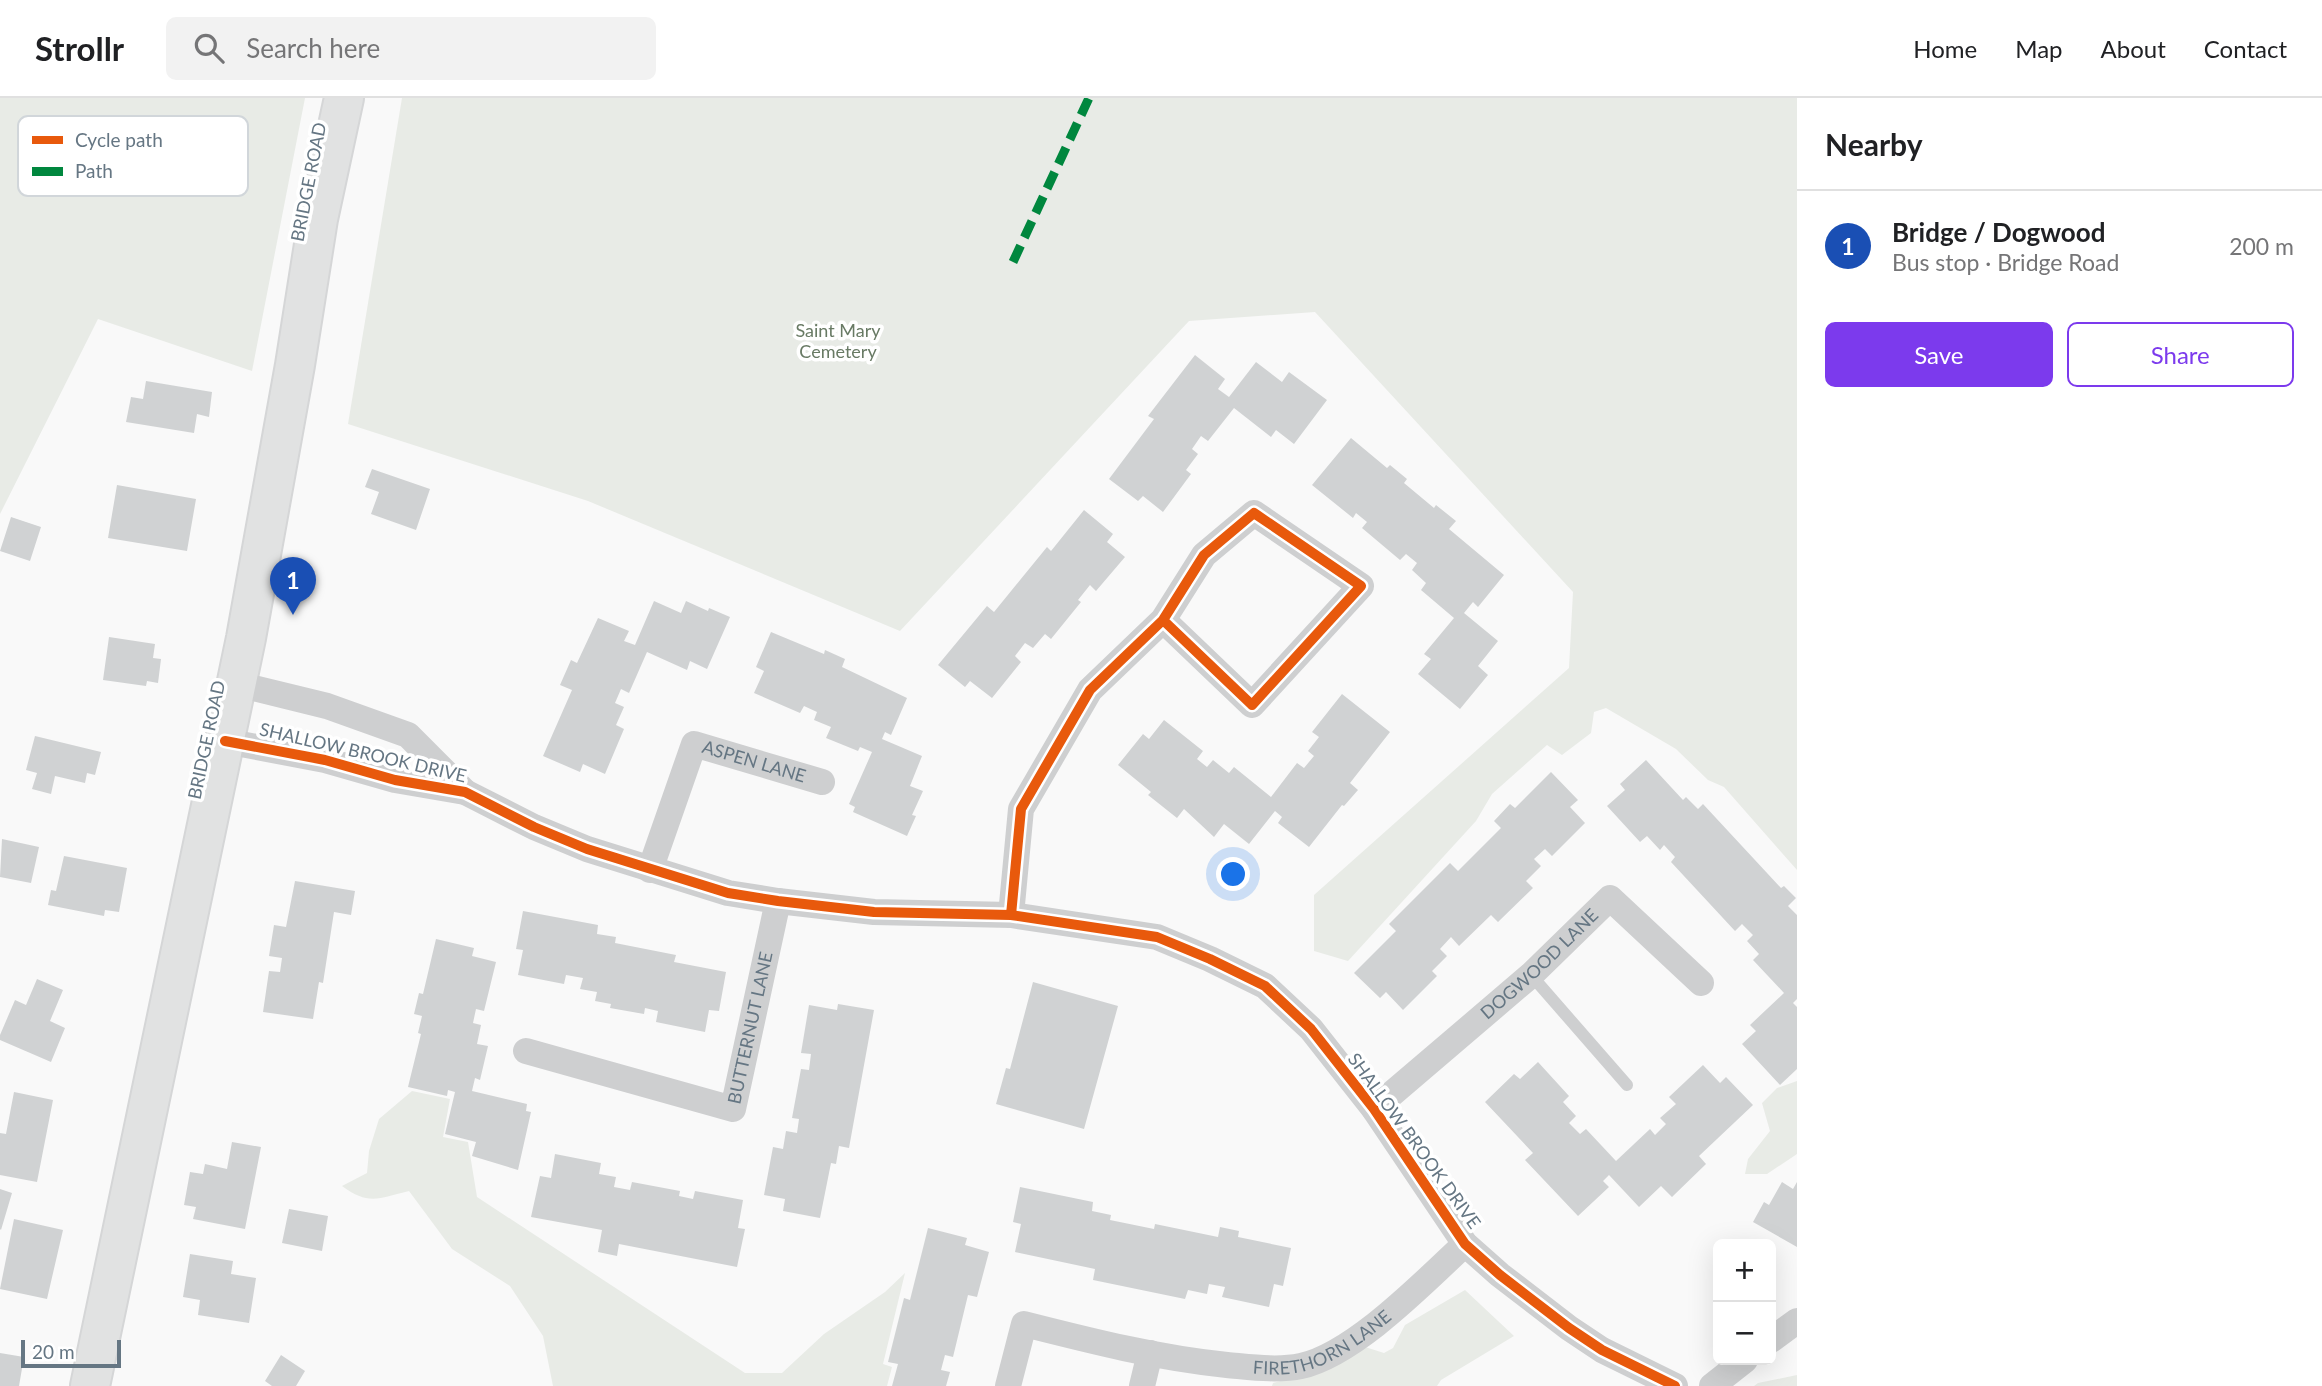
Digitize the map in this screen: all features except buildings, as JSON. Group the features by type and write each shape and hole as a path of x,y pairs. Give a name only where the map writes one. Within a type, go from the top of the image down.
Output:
{"main road":[{"name":"BRIDGE ROAD","path":"90,1386 237,684 295,365 318,219 344,98"}],"street":[{"path":"1011,915 1021,809 1090,690 1163,620 1204,555 1254,513 1361,586 1252,705 1163,620"},
{"name":"SHALLOW BROOK DRIVE","path":"237,684 327,706 408,734 466,792"},
{"name":"SHALLOW BROOK DRIVE","path":"225,741 326,760 395,780 466,792 534,827 587,849 728,893 874,912 1011,915 1157,937 1265,986 1311,1029 1374,1109 1465,1244 1500,1275 1569,1328 1637,1369 1675,1386"},
{"name":"ASPEN LANE","path":"650,870 694,744 822,782"},
{"name":"DOGWOOD LANE","path":"1374,1109 1531,975 1610,898 1701,983"},
{"name":"BUTTERNUT LANE","path":"526,1051 733,1109 778,901"},
{"name":"FIRETHORN LANE","path":"1009,1386 1024,1324 1150,1353 1238,1366 1302,1366 1326,1356 1371,1327 1404,1301 1465,1244"},
{"path":"1776,1336 1797,1321"},
{"path":"1142,1386 1150,1353"},
{"path":"1712,1386 1739,1365"}],"lane":[{"path":"1531,975 1627,1085"}],"green space":[{"path":"0,98 305,98 252,371 98,319 0,514"},
{"name":"Saint Mary Cemetery","path":"402,98 1797,98 1797,870 1724,787 1708,780 1676,749 1606,708 1594,712 1591,733 1562,755 1547,745 1492,794 1476,821 1348,961 1314,951 1314,895 1569,668 1573,592 1315,312 1189,321 900,631 588,501 348,424"},
{"path":"1797,1081 1797,1154 1767,1174 1745,1174 1748,1159 1770,1131 1762,1103 1777,1088"},
{"path":"412,1091 450,1099 443,1137 468,1142 477,1197 745,1373 782,1373 824,1334 885,1292 905,1273 883,1364 892,1367 887,1386 553,1386 543,1336 510,1286 452,1249 409,1191 374,1199 360,1196 342,1186 367,1173 369,1151 379,1119"},
{"path":"1465,1290 1514,1336 1441,1380 1437,1386 1272,1386 1273,1383 1320,1370 1362,1346 1384,1353 1393,1348 1405,1325"},
{"path":"1797,1375 1797,1386 1754,1386 1758,1383"}],"marked path":[{"path":"1013,262 1089,98"}],"cycle path":[{"path":"1011,915 1021,809 1090,690 1163,620 1204,555 1254,513 1361,586 1252,705 1163,620"},
{"path":"225,741 325,760 395,780 465,792 534,827 587,849 728,893 874,912 1011,915 1157,937 1210,959 1265,986 1311,1029 1374,1109 1465,1244 1500,1275 1569,1328 1602,1350 1675,1386"}],"place":[{"name":"Bridge / Dogwood","path":"293,615"}]}
